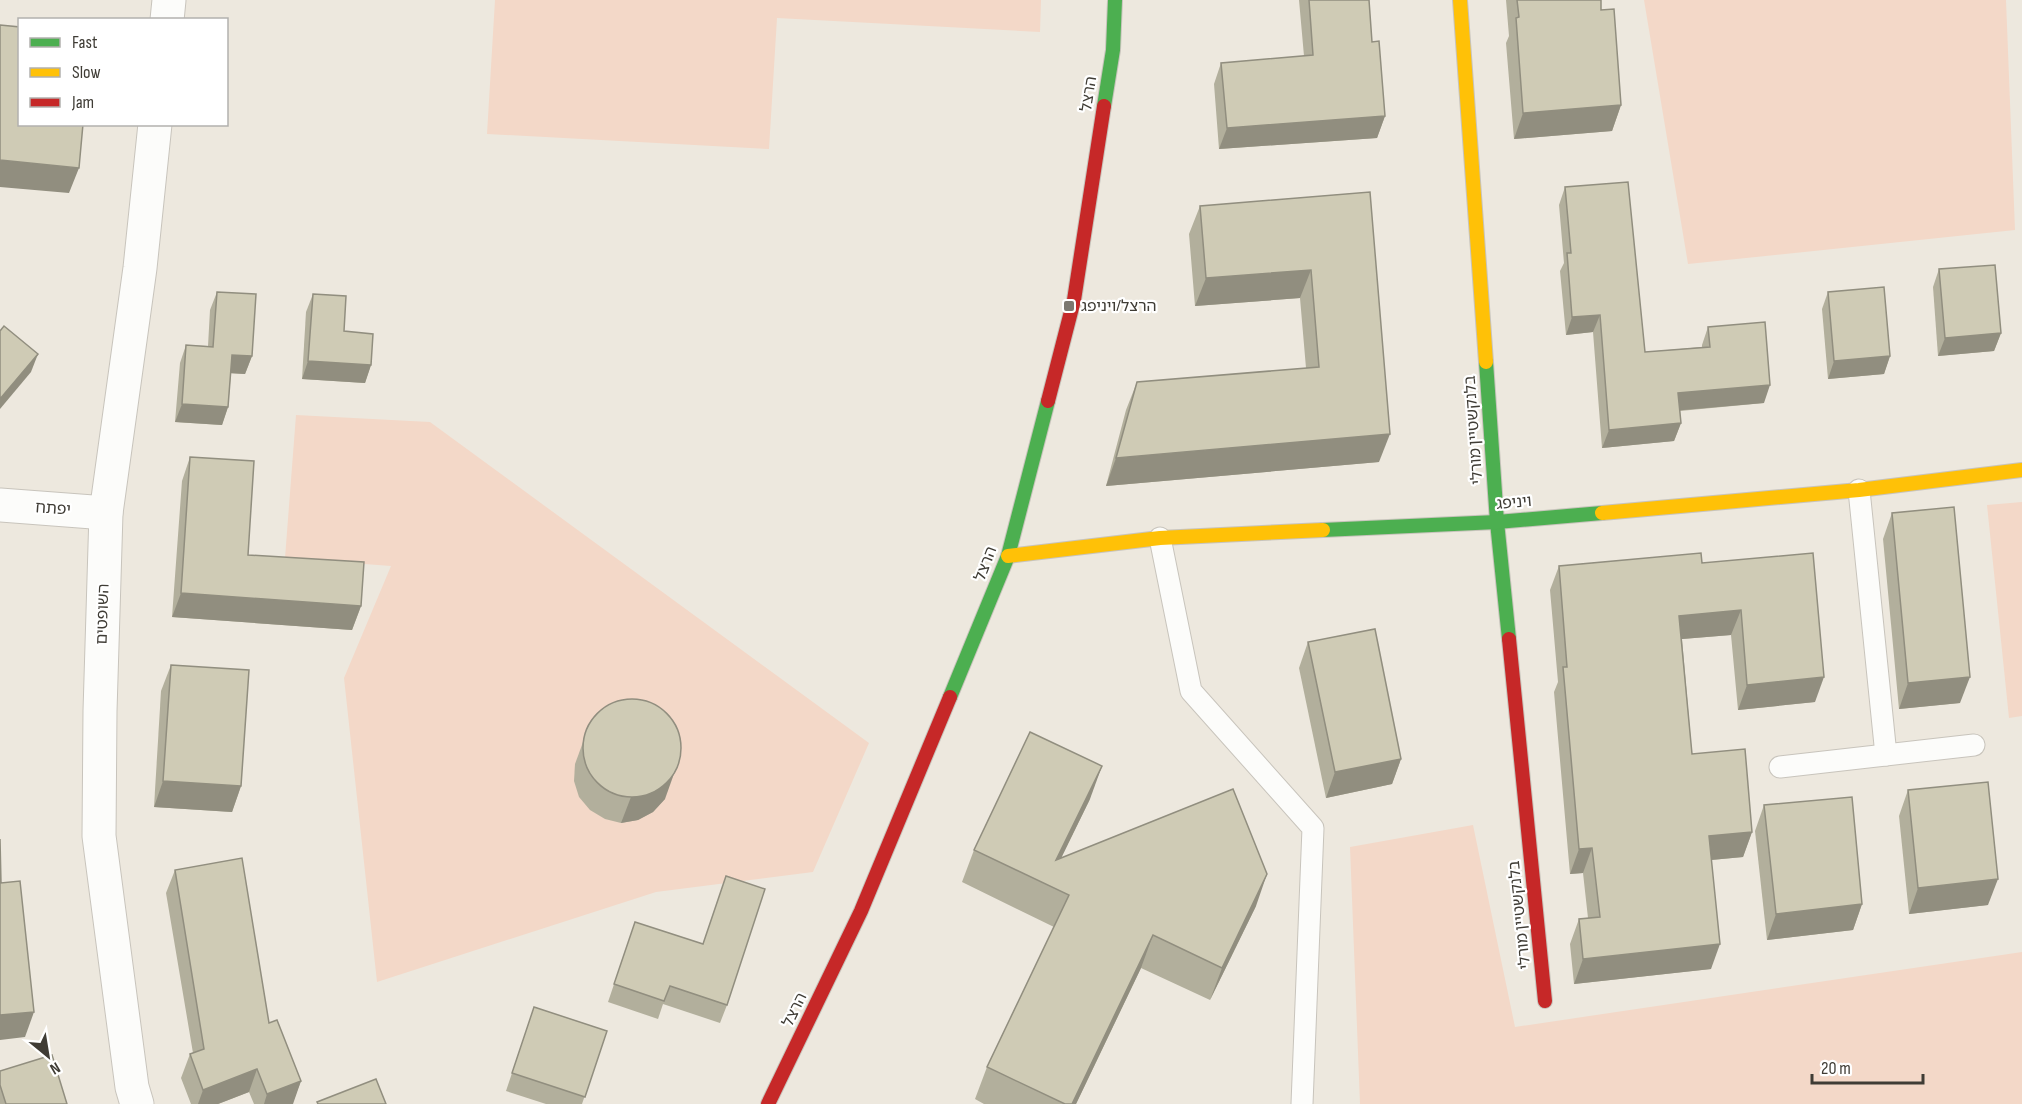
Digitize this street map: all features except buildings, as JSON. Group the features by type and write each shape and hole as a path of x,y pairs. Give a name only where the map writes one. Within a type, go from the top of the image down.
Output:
{"street":[{"path":"167,18 169,0"},
{"name":"הרצל","path":"768,1104 861,911 1008,556 1074,300 1113,50 1115,0"},
{"name":"בלנקשטיין מורלי","path":"1460,0 1497,522 1545,1001"},
{"name":"השופטים","path":"137,1104 132,1087 99,836 100,711 106,513 140,268 156,126"},
{"name":"ויניפג","path":"1008,556 1160,538 1497,522 1859,490 2022,470"},
{"name":"יפתח","path":"0,505 106,513"}],"lane":[{"path":"1859,490 1886,755"},
{"path":"1160,538 1191,691 1313,828 1302,1104"},
{"path":"1780,767 1974,745"}],"shaded area":[{"path":"495,0 1041,0 1040,32 777,18 769,149 487,134"},
{"path":"1644,0 2006,0 2015,230 1688,264"},
{"path":"296,415 430,422 869,743 813,872 656,892 377,982 344,678 391,566 285,558"},
{"path":"2022,502 2022,716 2009,718 1987,505"},
{"path":"1473,825 1515,1027 2022,952 2022,1104 1360,1104 1350,847"}],"traffic: fast":[{"path":"1104,106 1113,50 1115,0"},
{"path":"1486,362 1497,522 1509,639"},
{"path":"950,697 1008,556 1048,401"},
{"path":"1323,530 1497,522 1602,513"}],"traffic: slow":[{"path":"1460,0 1486,362"},
{"path":"1602,513 1859,490 2022,470"},
{"path":"1008,556 1160,538 1323,530"}],"traffic: jam":[{"path":"1048,401 1074,300 1104,106"},
{"path":"1509,639 1545,1001"},
{"path":"768,1104 861,911 950,697"}],"place":[{"name":"הרצל/ויניפג","path":"1069,306"}]}
